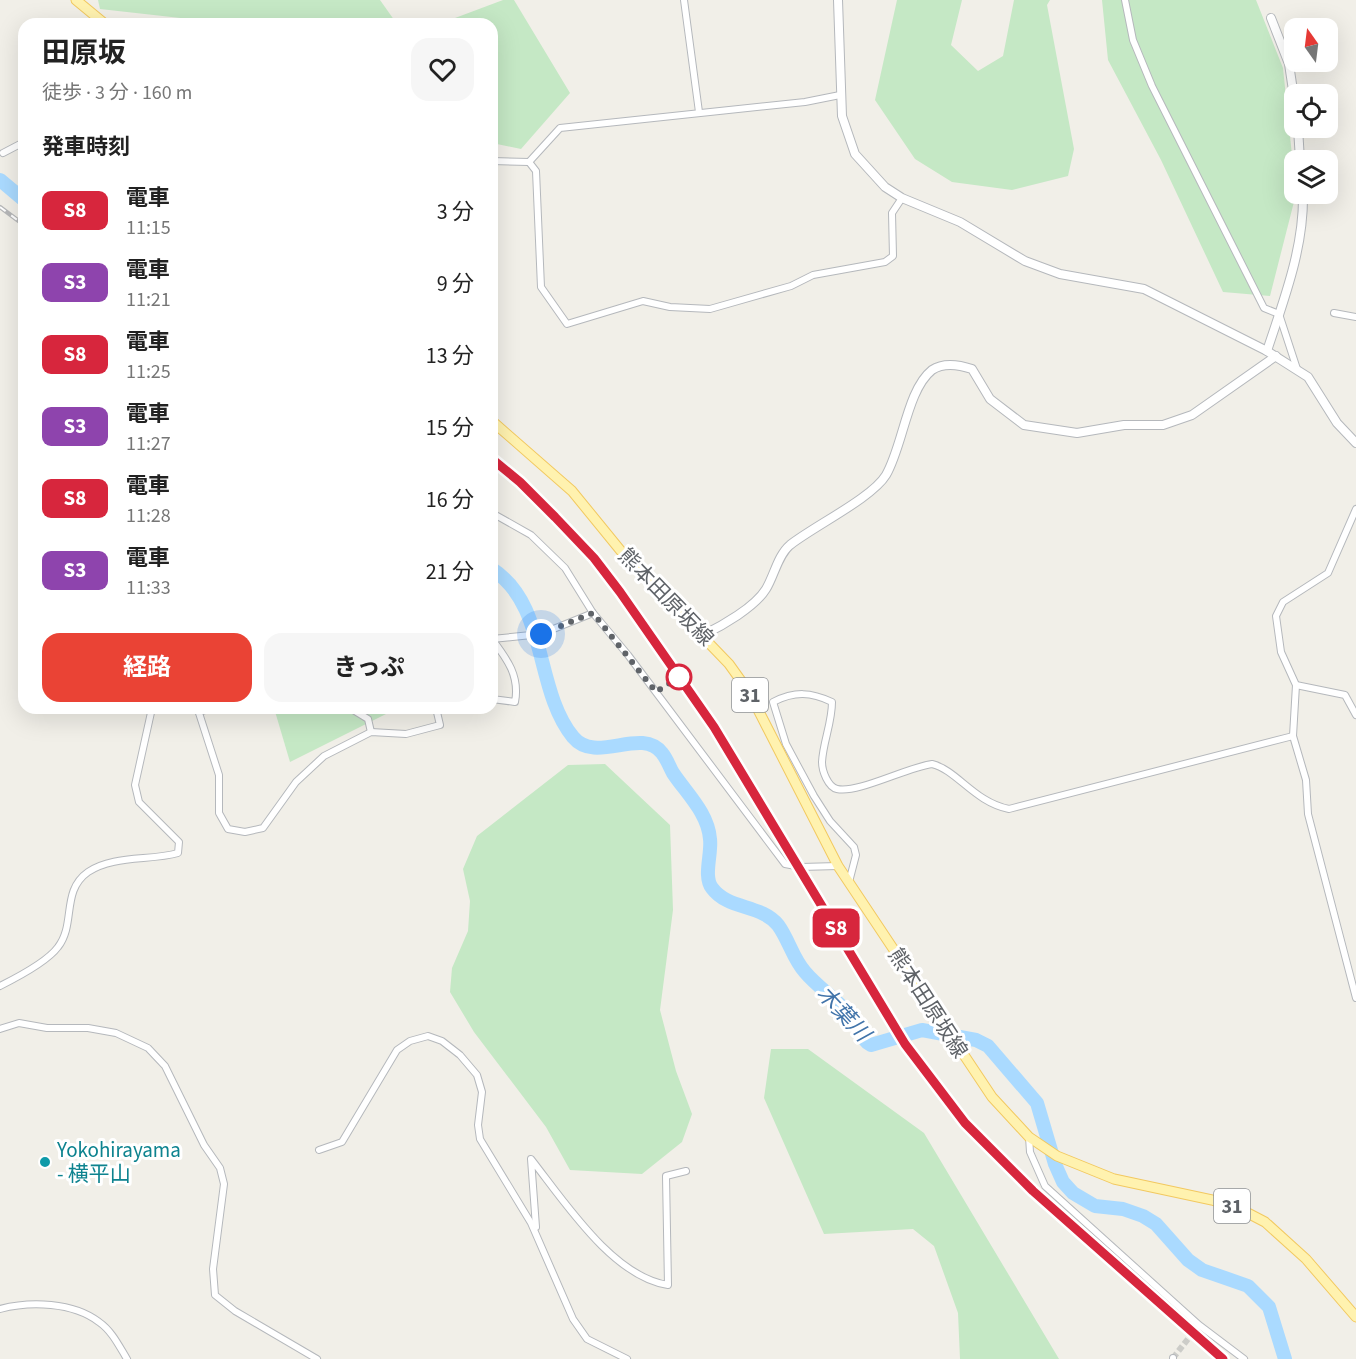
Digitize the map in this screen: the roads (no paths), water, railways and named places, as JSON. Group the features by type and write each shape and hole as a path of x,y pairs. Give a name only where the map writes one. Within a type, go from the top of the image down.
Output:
{"main road":[{"path":"76,0 98,18"},
{"name":"熊本田原坂線","path":"498,427 572,491 660,595 703,635 729,664 749,693 838,866 992,1097 1029,1137 1069,1162 1114,1179 1212,1200 1240,1209 1265,1222 1306,1258 1356,1317"}],"street":[{"path":"684,0 699,112"},
{"path":"838,0 842,116 855,154 871,174 902,198 960,222 1025,261 1060,274 1144,289 1267,351 1297,369 1316,385 1337,423 1356,443"},
{"path":"1125,0 1133,40 1152,86 1264,308 1279,314"},
{"path":"1271,18 1289,64 1292,84"},
{"path":"498,161 529,162 560,128 805,102 840,94"},
{"path":"3,153 18,145"},
{"path":"529,162 536,171 541,286 567,324 643,301 670,307 710,309 790,286 813,276 885,262 893,256 892,213 902,198"},
{"path":"1267,351 1298,252 1303,204"},
{"path":"1334,313 1356,317"},
{"path":"1279,314 1297,369"},
{"path":"703,635 738,615 765,591 788,547 851,505 885,477 898,447 914,396 933,370 954,364 972,369 990,399 1024,424 1077,433 1124,425 1163,425 1192,415 1276,356"},
{"path":"1356,509 1328,573 1283,602 1277,610 1277,632 1281,652 1296,685 1293,736 1306,780 1308,814 1356,998"},
{"path":"498,516 531,535 546,548 576,583 593,613 628,655 785,864 801,867 838,866"},
{"path":"498,638 541,634 593,613"},
{"path":"498,647 510,664 517,689 515,702 498,700"},
{"path":"1296,685 1346,695 1356,715"},
{"path":"849,882 856,855 854,847 830,821 786,744 773,702 782,697 796,693 814,694 832,702 832,715 822,763 831,785 837,789 854,787 932,764 941,768 977,796 996,806 1010,808 1293,736"},
{"path":"0,986 19,976 58,948 65,934 72,891 76,882 89,871 111,863 178,853 179,842 139,802 135,785 151,714"},
{"path":"201,714 206,743 219,775 219,813 228,829 245,832 263,828 312,765 371,732 406,734 440,725 437,714"},
{"path":"360,714 368,719 371,732"},
{"path":"0,1029 19,1023 47,1028 88,1028 116,1033 148,1048 174,1081 204,1144 220,1168 224,1184 213,1269 215,1294 236,1311 317,1359"},
{"path":"320,1150 342,1142 397,1050 410,1041 428,1036 442,1041 460,1055 480,1081 480,1138 537,1237 579,1330 597,1346 627,1359"},
{"path":"1029,1137 1030,1152 1045,1186 1199,1325 1244,1359"},
{"path":"537,1237 531,1159 576,1216 614,1254 646,1280 668,1285 666,1176 686,1171"},
{"path":"0,1309 33,1304 85,1313 112,1333 127,1359"}],"waterway":[{"name":"木葉川","path":"0,180 18,195"},
{"name":"木葉川","path":"498,574 510,585 523,604 532,625 552,696 573,737 583,745 594,748 642,743 653,746 664,755 673,773 696,804 705,821 710,839 709,883 719,895 771,918 778,925 801,967 851,1016 863,1038 871,1045 922,1030 976,1040 988,1046 1037,1103 1055,1164 1063,1182 1073,1193 1095,1206 1123,1209 1143,1216 1156,1224 1188,1260 1202,1270 1248,1286 1269,1307 1285,1359"}],"tunnel":[{"path":"1173,1358 1199,1325"}],"railway":[{"path":"0,207 18,220"},
{"path":"498,464 520,482 594,557 620,592 714,727 905,1044 977,1139 1223,1359"}],"train":[{"name":"S8","path":"498,464 555,517 594,558 620,592 714,727 801,867 905,1044 939,1092 977,1139 1223,1359"}],"place":[{"name":"Yokohirayama - 横平山","path":"45,1162"}]}
